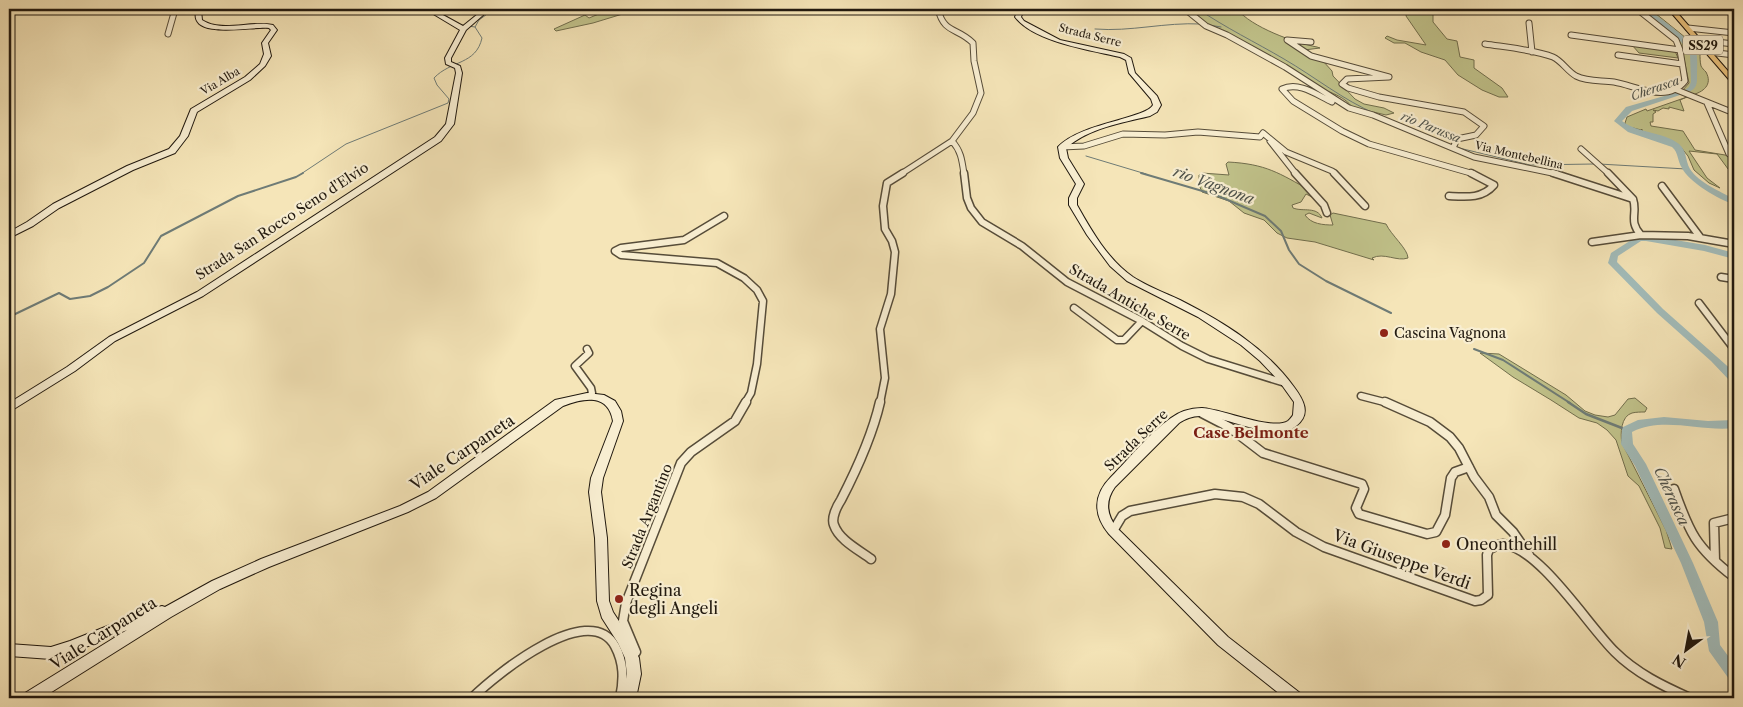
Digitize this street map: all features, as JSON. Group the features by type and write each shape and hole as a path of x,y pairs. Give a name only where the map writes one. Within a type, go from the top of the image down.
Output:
{"main road":[{"name":"Via Alba","path":"9,234 30,224 56,206 130,168 172,151 184,136 194,111 245,80 267,60 268,52 265,43 274,30 271,26 210,26 200,22 198,19 199,11 196,9"},
{"path":"428,9 465,27"},
{"name":"Strada San Rocco Seno d'Elvio","path":"9,408 71,369 112,339 200,294 438,139 450,124 459,74 456,67 448,61 465,27 487,9"},
{"name":"Strada Serre","path":"1021,9 1018,17 1022,22 1058,41 1122,55 1129,59 1132,73 1154,98 1157,105 1154,110 1147,114 1081,135 1068,141 1062,148 1064,160 1077,175 1080,184 1073,198 1073,205 1117,270 1130,279 1224,328 1264,357 1299,401 1298,417 1292,423 1282,427 1258,426 1200,412 1182,415 1171,422 1108,488 1102,498 1101,510 1104,520 1113,531 1224,641 1295,698"},
{"name":"SS29","path":"1671,9 1734,82"},
{"path":"590,396 602,398 613,404 618,412 618,421 597,478 595,492 601,538 603,601 607,614 623,639 632,658 634,674 629,698"},
{"name":"Viale Carpaneta","path":"30,698 166,613 216,585 266,563 388,516 432,495 559,404 572,398 590,396"},
{"path":"9,650 51,653 71,647 154,613 166,613"}],"street":[{"path":"168,34 174,13 169,9"},
{"path":"871,559 842,537 834,526 833,520 838,505 862,462 885,383 880,321 891,294 896,252 892,241 884,229 885,188 891,179 921,163 952,141 973,113 981,89 974,61 972,41 944,25 941,22 938,9"},
{"name":"Via Montebellina","path":"1185,9 1204,25 1285,66 1349,108 1373,114 1474,157 1498,163 1545,170 1633,199"},
{"path":"1637,9 1672,36 1680,50 1685,81 1677,90"},
{"path":"1529,23 1532,52"},
{"path":"1688,28 1734,33"},
{"path":"1571,35 1680,50"},
{"path":"1311,42 1287,40 1311,56 1389,77 1347,79 1342,84 1348,88 1379,97 1464,112 1484,126 1476,135 1457,139 1454,147"},
{"path":"1698,40 1734,44"},
{"path":"1485,44 1532,52 1560,60 1577,77 1623,84 1659,93 1677,90 1734,113"},
{"path":"1709,52 1734,55"},
{"path":"1618,56 1682,64"},
{"path":"1349,108 1299,87 1288,86 1282,89 1284,94 1294,102 1337,129 1378,148 1459,169 1494,186 1483,194 1469,197 1449,196"},
{"path":"1707,103 1729,154 1734,154"},
{"path":"1062,148 1084,146 1123,134 1165,135 1198,132 1260,137 1263,133"},
{"path":"1263,133 1286,152 1332,171 1365,206"},
{"path":"1263,133 1286,163 1319,198 1327,213"},
{"name":"Strada Antiche Serre","path":"952,141 959,149 962,157 966,198 982,222 1022,246 1067,282 1142,322 1182,346 1208,359 1286,383"},
{"path":"1581,149 1600,164 1631,195 1635,204 1633,213 1634,228 1641,235"},
{"path":"1662,186 1700,237"},
{"name":"Strada Argantino","path":"632,658 636,652 623,621 628,598 680,463 690,452 735,421 751,393 757,364 762,301 757,290 744,278 717,263 621,255 615,251 621,248 684,240 724,216"},
{"path":"1592,242 1641,235 1664,234 1700,237 1734,244"},
{"path":"1721,277 1734,279"},
{"path":"1699,303 1723,332 1734,349"},
{"path":"1074,308 1117,340 1124,340 1142,322"},
{"path":"587,348 589,353 575,366 591,388 592,393 590,396"},
{"path":"1361,396 1380,400 1430,422 1450,437 1489,497 1496,515 1513,532 1531,557"},
{"path":"1200,412 1228,427 1263,452 1362,484 1364,489 1356,510 1361,515 1427,534 1436,532 1443,520 1451,478 1455,472 1469,468"},
{"path":"1674,488 1685,523 1704,550 1734,577"},
{"name":"Via Giuseppe Verdi","path":"1113,531 1122,516 1130,511 1205,496 1235,496 1259,504 1296,532 1324,547 1475,601 1481,600 1488,595 1487,555 1492,546 1498,544 1514,547 1531,557 1546,572 1614,652 1654,681 1690,698"},
{"path":"1714,560 1714,523 1734,518"},
{"path":"472,698 498,674 543,646 564,635 591,630 608,636 620,656 624,666 624,683 620,698"}],"green space":[{"path":"611,9 639,9 593,23 556,31 554,29 585,15 589,18"},
{"path":"1187,9 1237,9 1252,22 1263,28 1297,42 1320,48 1304,50 1323,61 1332,71 1333,76 1355,99 1364,104 1384,108 1394,113 1386,115 1352,107 1338,96 1321,89 1213,29"},
{"path":"1407,9 1433,9 1433,22 1447,39 1457,41 1460,57 1474,60 1474,68 1502,88 1508,97 1499,97 1482,90 1458,75 1445,60 1421,52 1405,43 1394,43 1385,38 1387,36 1397,40 1426,45 1406,16"},
{"path":"1639,9 1650,9 1686,38 1696,39 1707,52 1700,54 1701,66 1708,77 1708,84 1703,90 1692,95 1682,91 1689,83 1682,49 1678,40"},
{"path":"1632,45 1675,51 1678,58 1639,53"},
{"path":"1687,97 1680,100 1684,111 1669,107 1669,109 1653,110 1656,112 1653,114 1653,122 1650,122 1651,126 1683,131 1695,150 1731,156 1734,162 1734,177 1717,154 1689,151 1707,178 1720,188 1709,183 1694,170 1688,156 1679,145 1642,131 1642,129 1626,126 1627,117 1646,109 1647,111"},
{"path":"1228,162 1272,170 1311,191 1314,198 1306,194 1301,202 1292,205 1293,208 1320,214 1322,218 1309,213 1305,215 1314,222 1333,225 1330,215 1333,213 1386,224 1405,250 1408,258 1399,259 1377,256 1372,258 1374,260 1315,242 1287,238 1277,233 1264,220 1244,213 1229,201 1202,192 1199,185 1199,175 1202,173 1229,175 1226,164"},
{"path":"1480,353 1499,354 1566,395 1585,411 1595,415 1608,417 1615,415 1628,399 1635,398 1647,408 1645,412 1628,415 1623,421 1621,430 1622,443 1666,530 1672,549 1665,548 1660,528 1639,486 1628,476 1616,440 1607,430 1597,423 1579,418 1513,377"}],"waterway":[{"path":"432,9 443,15"},
{"path":"475,27 479,20 494,9"},
{"name":"rio Parussa","path":"1198,9 1284,59 1352,102 1376,114"},
{"name":"Cherasca","path":"1644,9 1679,36 1690,48 1693,53 1694,82 1692,88 1687,91 1629,109 1618,121 1638,133 1668,141 1675,145 1681,151 1684,165 1693,177 1734,202"},
{"path":"1095,29 1108,30 1174,24 1201,24"},
{"path":"461,25 475,27"},
{"path":"1209,25 1221,27"},
{"path":"301,174 346,144 448,103 449,99 437,85 434,78 441,72 469,58 479,47 482,38 475,27"},
{"name":"rio Parussa","path":"1459,148 1530,165 1594,164"},
{"name":"rio Vagnona","path":"1086,156 1146,174"},
{"name":"rio Parussa","path":"1599,164 1686,169"},
{"path":"9,317 59,293 70,299 90,296 108,287 144,263 161,236 238,196 303,173"},
{"name":"rio Vagnona","path":"1141,173 1216,195 1265,216 1281,231 1289,250 1299,264 1326,281 1391,313"},
{"name":"Cherasca","path":"1734,256 1705,248 1646,238 1639,239 1614,255 1612,263 1660,311 1734,378"},
{"path":"1426,331 1435,335"},
{"name":"rio Vagnona","path":"1474,349 1503,360 1570,403"},
{"name":"rio Vagnona","path":"1568,402 1586,414 1627,430"},
{"name":"Cherasca","path":"1734,424 1708,425 1664,421 1638,424 1627,430 1627,444 1640,464 1687,563 1711,622 1714,647 1734,675"}],"place":[{"name":"Cascina Vagnona","path":"1384,333"},
{"name":"Oneonthehill","path":"1446,544"},
{"name":"Regina degli Angeli","path":"619,599"}],"district":[{"name":"Case Belmonte","path":"1251,432"}]}
